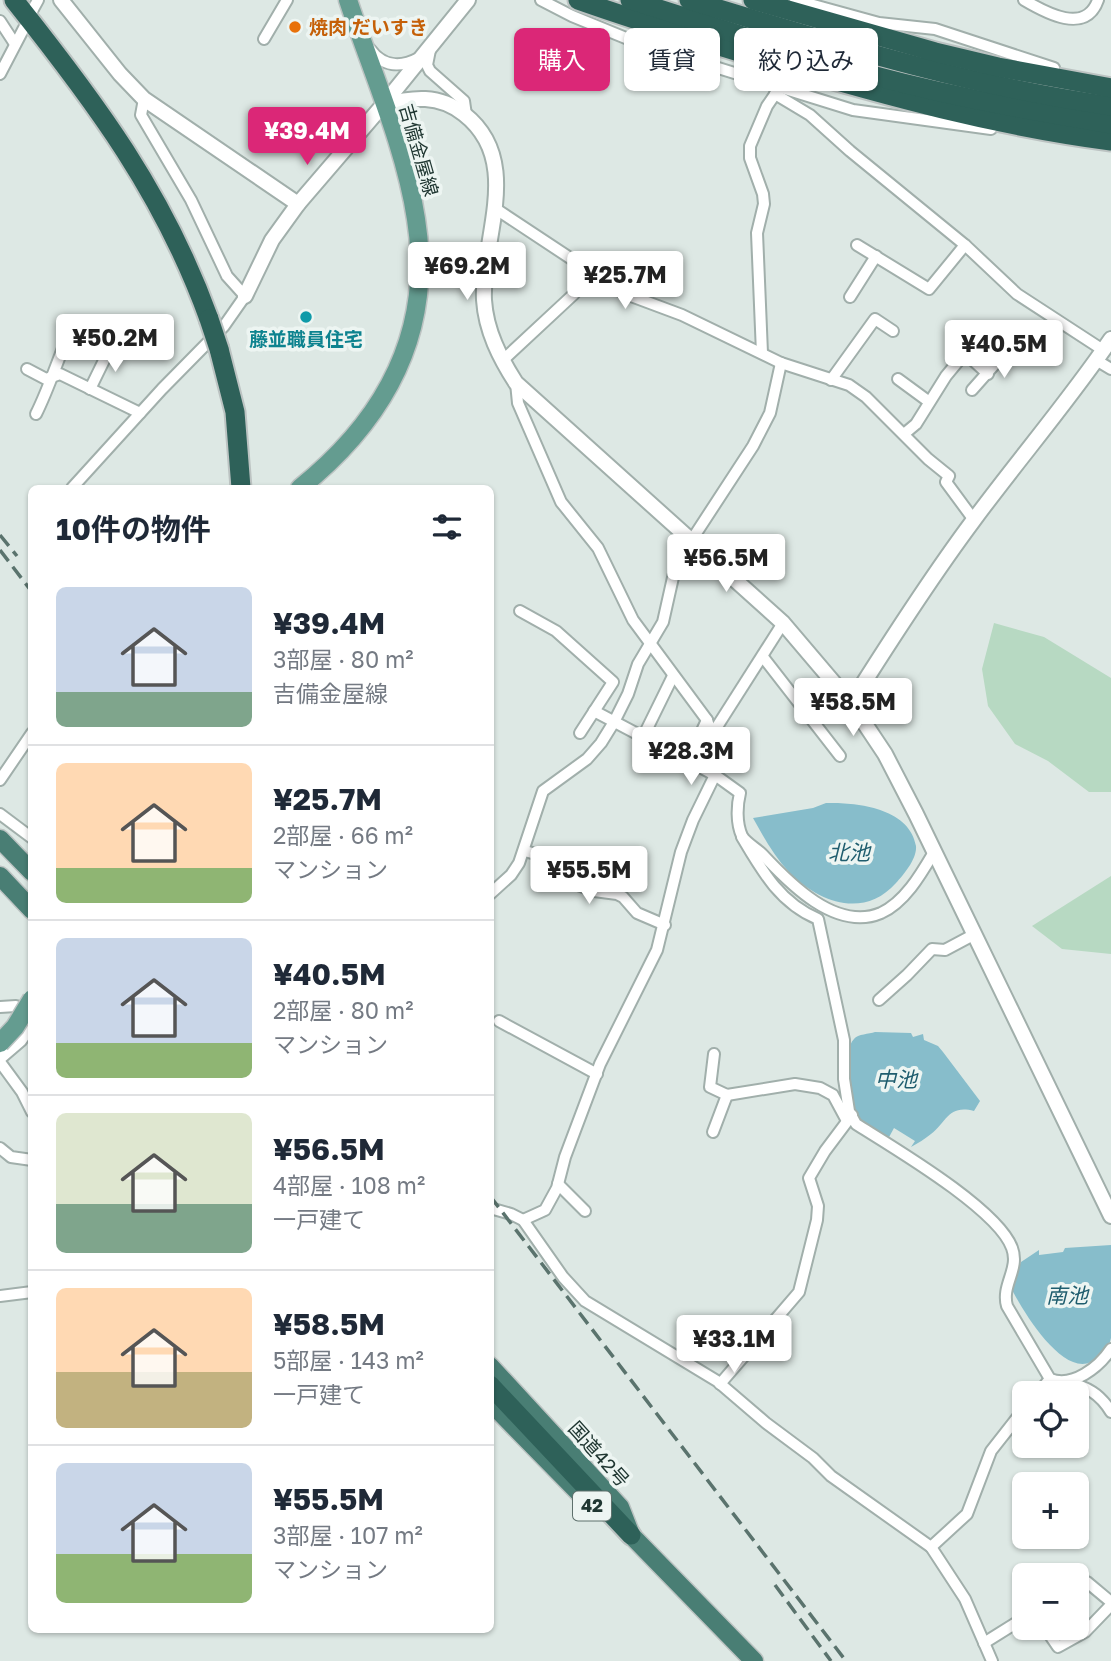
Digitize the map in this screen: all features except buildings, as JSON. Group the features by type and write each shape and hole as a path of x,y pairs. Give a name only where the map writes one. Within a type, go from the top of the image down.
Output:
{"highway":[{"path":"14,0 123,144 178,245 219,349 235,412 241,485"},
{"path":"578,0 646,24 860,88 959,114 1111,141"},
{"path":"629,0 839,66 896,81 975,100 1111,124"},
{"path":"689,0 927,70 980,83 1111,106"},
{"path":"753,0 934,52 1111,88"},
{"path":"0,839 28,868"},
{"path":"0,876 28,906"},
{"name":"国道42号","path":"494,1370 620,1507 631,1535 754,1661"},
{"path":"494,1389 631,1535"},
{"name":"国道42号","path":"494,1406 615,1529 700,1604"}],"main road":[{"name":"吉備金屋線","path":"303,485 342,451 371,417 401,361 414,321 419,280 416,219 407,178 348,0"},
{"path":"0,1043 15,1027 28,1006"}],"street":[{"path":"32,11 38,0"},
{"path":"61,0 120,74 144,99 298,204"},
{"path":"264,39 287,0"},
{"path":"75,485 224,326 245,296 272,240 298,204 468,0"},
{"path":"541,0 638,43 734,76"},
{"path":"797,0 879,23 935,29 1039,65 1111,80"},
{"path":"1024,0 1040,9 1076,20 1087,16 1098,0"},
{"path":"0,21 15,44"},
{"path":"0,74 24,27"},
{"path":"358,28 371,51 385,63 400,65 421,58"},
{"path":"434,41 428,56 429,71 464,101 466,116"},
{"path":"778,91 853,110 953,122 1111,150"},
{"path":"778,91 965,245 1017,295 1103,350 1111,369"},
{"path":"762,353 757,233 764,204 750,158 750,146 767,106 778,91"},
{"path":"383,105 404,99 429,98 445,103 466,116 484,136 492,153 497,176 496,209 486,260 484,302 490,330 502,361 516,383 783,623 851,703 885,754 1111,1216"},
{"path":"144,99 141,115 191,200 226,276 245,296"},
{"path":"496,209 623,293 682,315 782,363 849,385 866,397 928,459 949,476 946,482 974,520"},
{"path":"857,245 929,289 965,245"},
{"path":"850,297 876,256"},
{"path":"502,361 575,294"},
{"path":"831,380 875,319 893,331"},
{"path":"36,414 71,330"},
{"path":"90,389 113,344"},
{"path":"972,390 1011,346"},
{"path":"851,703 903,619 1103,350"},
{"path":"904,434 916,424 928,401 965,353 988,374"},
{"path":"494,890 511,875 525,850 543,791 587,759 614,722 628,694 638,664 663,622 676,564 758,435 770,412 782,363"},
{"path":"27,369 46,379 60,374 140,413"},
{"path":"898,379 928,401"},
{"path":"516,383 518,403 561,502 598,548 633,620 707,720 719,759 715,775 681,852 657,950 597,1074 565,1157 558,1184 545,1210 523,1220"},
{"path":"520,611 556,631 613,682 580,733"},
{"path":"713,733 783,623"},
{"path":"763,657 841,756"},
{"path":"643,737 673,676"},
{"path":"594,711 715,775 740,793 737,804 742,837 762,872 785,899 801,912 818,919 844,1040 844,1079 849,1118 809,1178 818,1206 817,1220 799,1292 720,1384"},
{"path":"688,761 707,720"},
{"path":"0,780 28,739"},
{"path":"0,814 28,835"},
{"path":"742,837 808,899 838,912 862,916 878,914 890,908 907,892 934,852"},
{"path":"525,850 539,855 575,884 594,891 617,894 623,897 637,914 665,925"},
{"path":"879,1000 932,949 945,950 975,934"},
{"path":"0,1007 16,1006 28,1011"},
{"path":"499,1021 597,1074"},
{"path":"28,1031 0,1060 28,1104"},
{"path":"714,1055 710,1087 727,1095 795,1084 820,1088 834,1095 856,1124 970,1200 998,1226 1012,1249 1014,1267 1006,1288 1007,1306 1050,1379 1060,1381"},
{"path":"713,1132 727,1095"},
{"path":"0,1148 11,1157 28,1159"},
{"path":"558,1184 585,1211"},
{"path":"494,1210 523,1220 551,1261 585,1301 720,1384 853,1492 932,1548 965,1599 992,1661"},
{"path":"0,1296 28,1292"},
{"path":"1067,1381 1102,1363 1111,1349"},
{"path":"1089,1389 1105,1402 1111,1412"},
{"path":"932,1548 967,1514 990,1451 1012,1424"},
{"path":"1089,1585 1111,1604 1089,1627"},
{"path":"984,1643 1012,1626"},
{"path":"1053,1640 1058,1647 1070,1640"}],"green space":[{"path":"994,623 1044,637 1111,678 1111,792 1089,792 1048,761 1015,744 988,706 982,669"},
{"path":"1111,876 1111,954 1062,949 1032,926"}],"water":[{"name":"北池","path":"826,803 852,804 880,810 893,815 912,833 916,851 906,871 883,894 870,901 842,903 828,899 801,883 769,846 753,818 813,808"},
{"name":"中池","path":"875,1032 911,1033 913,1037 923,1034 924,1040 938,1046 980,1101 974,1111 953,1112 936,1130 911,1147 915,1141 894,1128 888,1139 867,1126 857,1115 851,1099 848,1054 856,1037"},
{"name":"南池","path":"1111,1245 1111,1338 1098,1358 1079,1364 1067,1359 1043,1338 1010,1286 1021,1262 1039,1250 1039,1255 1063,1252 1065,1248"}],"railway":[{"path":"0,535 17,556"},
{"path":"0,550 28,587"},
{"path":"494,1201 846,1661"},
{"path":"775,1585 831,1661"}],"place":[{"name":"焼肉 だいすき","path":"295,27"},
{"name":"藤並職員住宅","path":"306,317"}]}
